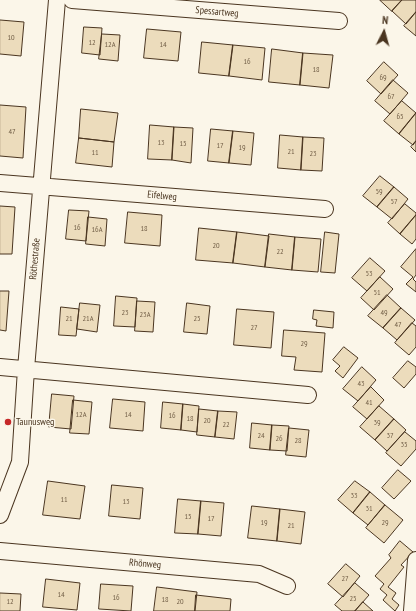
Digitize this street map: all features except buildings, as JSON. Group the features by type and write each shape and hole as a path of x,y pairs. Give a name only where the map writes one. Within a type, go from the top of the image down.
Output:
{"street":[{"name":"Röthestraße","path":"0,515 20,462 26,369 57,0"},
{"name":"Spessartweg","path":"72,0 339,21"},
{"name":"Eifelweg","path":"0,183 325,209"},
{"path":"0,367 308,394"},
{"name":"Rhönweg","path":"0,551 259,574 287,586"},
{"path":"412,611 416,560"}],"place":[{"name":"Taunusweg","path":"8,422"}]}
